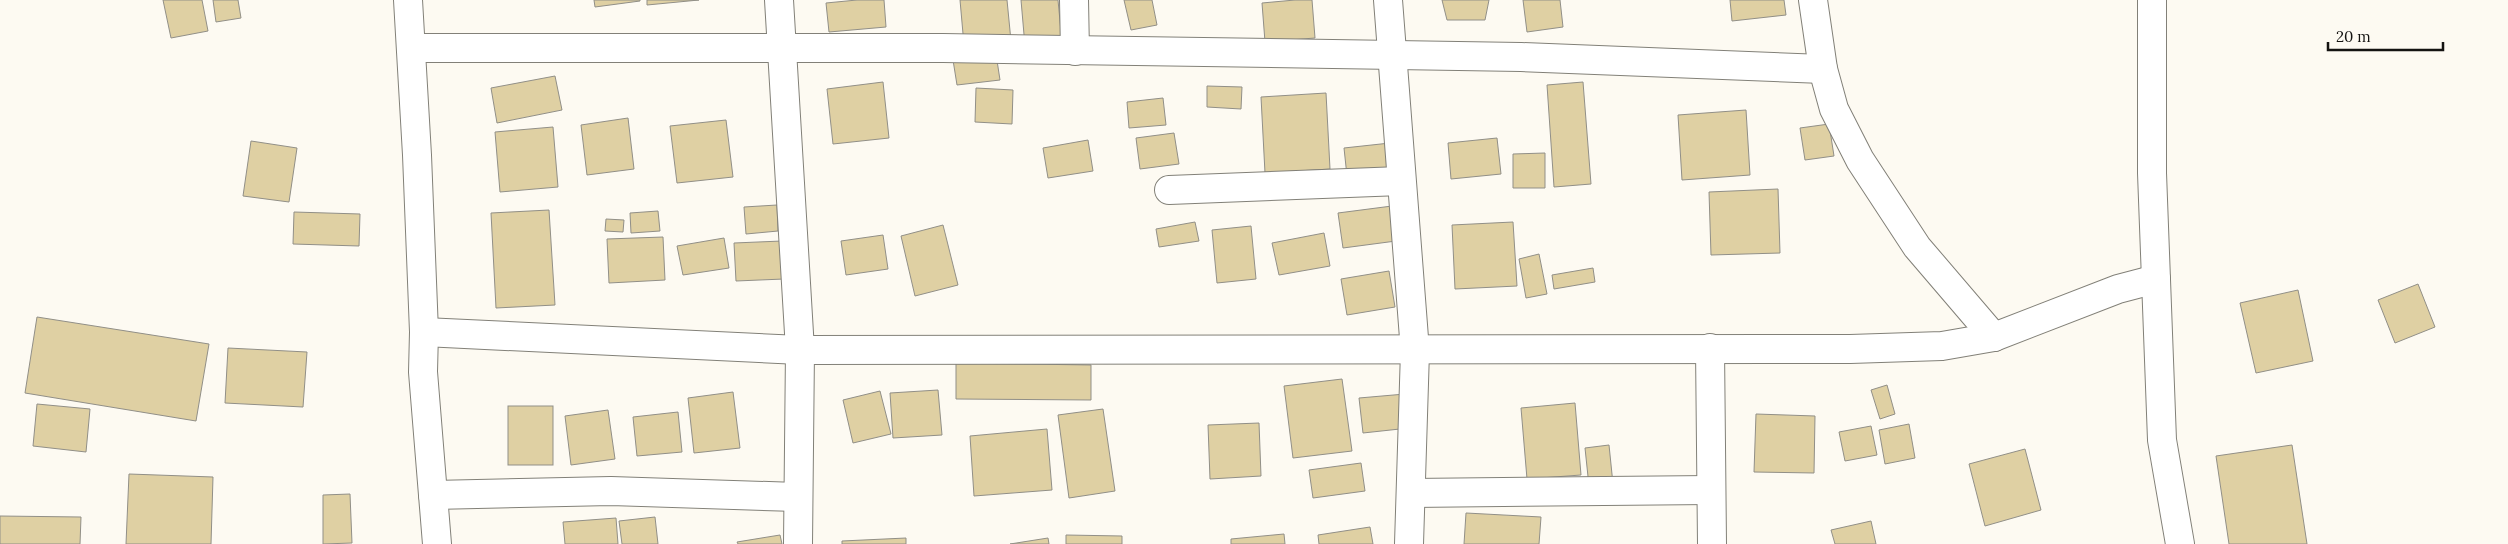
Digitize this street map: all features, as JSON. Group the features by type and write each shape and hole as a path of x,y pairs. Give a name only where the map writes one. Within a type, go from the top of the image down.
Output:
{"street":[{"path":"408,0 424,332 423,372 437,544"},
{"path":"779,0 800,350 798,544"},
{"path":"1074,0 1075,51"},
{"path":"1388,0 1415,351 1410,544"},
{"path":"1813,0 1823,69 1834,109 1860,160 1917,247 1994,338"},
{"path":"2152,0 2152,173 2162,440 2180,544"},
{"path":"410,48 782,50 943,48 1521,57 1823,69"},
{"path":"1169,190 1401,181"},
{"path":"424,332 800,350 1415,351 1710,348 1850,349 1942,346 1994,338 2118,289 2156,279"},
{"path":"1710,348 1712,544"},
{"path":"1411,493 1711,490"},
{"path":"433,495 611,491 797,497"}],"building":[{"path":"163,0 202,0 208,31 171,38"},
{"path":"213,0 238,0 241,18 216,22"},
{"path":"594,0 640,0 640,1 595,7"},
{"path":"647,0 699,0 647,5"},
{"path":"884,0 886,27 829,32 826,3"},
{"path":"960,0 1007,0 1011,41 964,45"},
{"path":"1021,0 1058,0 1062,42 1025,46"},
{"path":"1124,0 1152,0 1157,25 1131,30"},
{"path":"1312,0 1315,38 1265,42 1262,3"},
{"path":"1442,0 1489,0 1485,20 1447,20"},
{"path":"1523,0 1560,0 1563,27 1527,32"},
{"path":"1730,0 1784,0 1786,15 1732,21"},
{"path":"996,54 1000,80 957,85 953,60"},
{"path":"555,76 562,110 497,123 491,88"},
{"path":"883,82 889,138 833,144 827,89"},
{"path":"1583,82 1591,184 1554,187 1547,85"},
{"path":"1207,86 1242,87 1241,109 1207,107"},
{"path":"976,88 1013,90 1012,124 975,122"},
{"path":"1326,93 1330,169 1265,173 1261,97"},
{"path":"1163,98 1166,125 1129,128 1127,102"},
{"path":"1746,110 1750,175 1682,180 1678,115"},
{"path":"628,118 634,169 587,175 581,125"},
{"path":"726,120 733,177 677,183 670,126"},
{"path":"1829,124 1834,156 1805,160 1800,128"},
{"path":"553,127 558,187 500,192 495,132"},
{"path":"1174,133 1179,164 1140,169 1136,138"},
{"path":"1497,138 1501,174 1451,179 1448,143"},
{"path":"1088,140 1093,171 1048,178 1043,148"},
{"path":"251,141 297,148 289,202 243,196"},
{"path":"1390,143 1393,171 1347,176 1344,148"},
{"path":"1545,153 1545,188 1513,188 1513,154"},
{"path":"1778,189 1780,253 1711,255 1709,192"},
{"path":"777,205 778,231 746,234 744,207"},
{"path":"1392,206 1396,241 1343,248 1338,213"},
{"path":"549,210 555,305 496,308 491,213"},
{"path":"658,211 660,231 631,233 630,213"},
{"path":"294,212 360,214 359,246 293,244"},
{"path":"606,219 624,220 623,232 605,231"},
{"path":"1195,222 1199,241 1159,247 1156,229"},
{"path":"1513,222 1517,286 1455,289 1452,225"},
{"path":"943,225 958,285 915,296 901,236"},
{"path":"1251,226 1256,279 1217,283 1212,230"},
{"path":"1324,233 1330,266 1279,275 1272,243"},
{"path":"883,235 888,269 846,275 841,241"},
{"path":"663,237 665,280 609,283 607,239"},
{"path":"724,238 729,268 683,275 677,246"},
{"path":"782,241 784,279 736,281 734,243"},
{"path":"1539,254 1547,294 1526,298 1519,259"},
{"path":"1593,268 1595,282 1554,289 1552,275"},
{"path":"1389,271 1395,307 1347,315 1341,279"},
{"path":"2418,284 2435,327 2395,343 2378,300"},
{"path":"2298,290 2313,361 2256,373 2240,303"},
{"path":"37,317 209,344 196,421 25,393"},
{"path":"228,348 307,352 303,407 225,403"},
{"path":"956,363 1091,365 1091,400 956,399"},
{"path":"1342,379 1352,451 1293,458 1284,386"},
{"path":"1887,385 1895,414 1880,419 1871,390"},
{"path":"938,390 942,435 893,438 890,393"},
{"path":"880,391 891,434 853,443 843,400"},
{"path":"733,392 740,448 694,453 688,398"},
{"path":"1405,394 1409,428 1363,433 1359,398"},
{"path":"1575,403 1581,475 1527,479 1521,408"},
{"path":"37,404 90,409 86,452 33,446"},
{"path":"508,406 553,406 553,465 508,465"},
{"path":"1103,409 1115,491 1069,498 1058,415"},
{"path":"608,410 615,459 571,465 565,416"},
{"path":"678,412 682,452 637,456 633,417"},
{"path":"1756,414 1815,416 1814,473 1754,472"},
{"path":"1259,423 1261,476 1210,479 1208,425"},
{"path":"1909,424 1915,458 1885,464 1879,430"},
{"path":"1871,426 1877,455 1845,461 1839,432"},
{"path":"1047,429 1052,490 974,496 970,436"},
{"path":"1609,445 1613,484 1589,486 1585,448"},
{"path":"2292,445 2307,544 2229,544 2216,456"},
{"path":"2025,449 2041,510 1985,526 1969,464"},
{"path":"1361,463 1365,491 1313,498 1309,470"},
{"path":"129,474 213,477 211,544 126,544"},
{"path":"350,494 352,543 323,544 323,495"},
{"path":"1466,513 1541,517 1539,544 1464,544"},
{"path":"0,516 81,517 80,544 0,544"},
{"path":"655,517 658,544 622,544 619,521"},
{"path":"616,518 618,544 565,544 563,522"},
{"path":"1871,521 1876,544 1835,544 1831,530"},
{"path":"1370,527 1373,544 1319,544 1318,535"},
{"path":"1284,534 1285,544 1231,544 1231,539"},
{"path":"780,535 782,544 738,544 737,542"},
{"path":"1066,535 1122,536 1122,544 1066,544"},
{"path":"906,538 906,544 842,544 842,541"},
{"path":"1048,538 1049,544 1010,544"}]}
